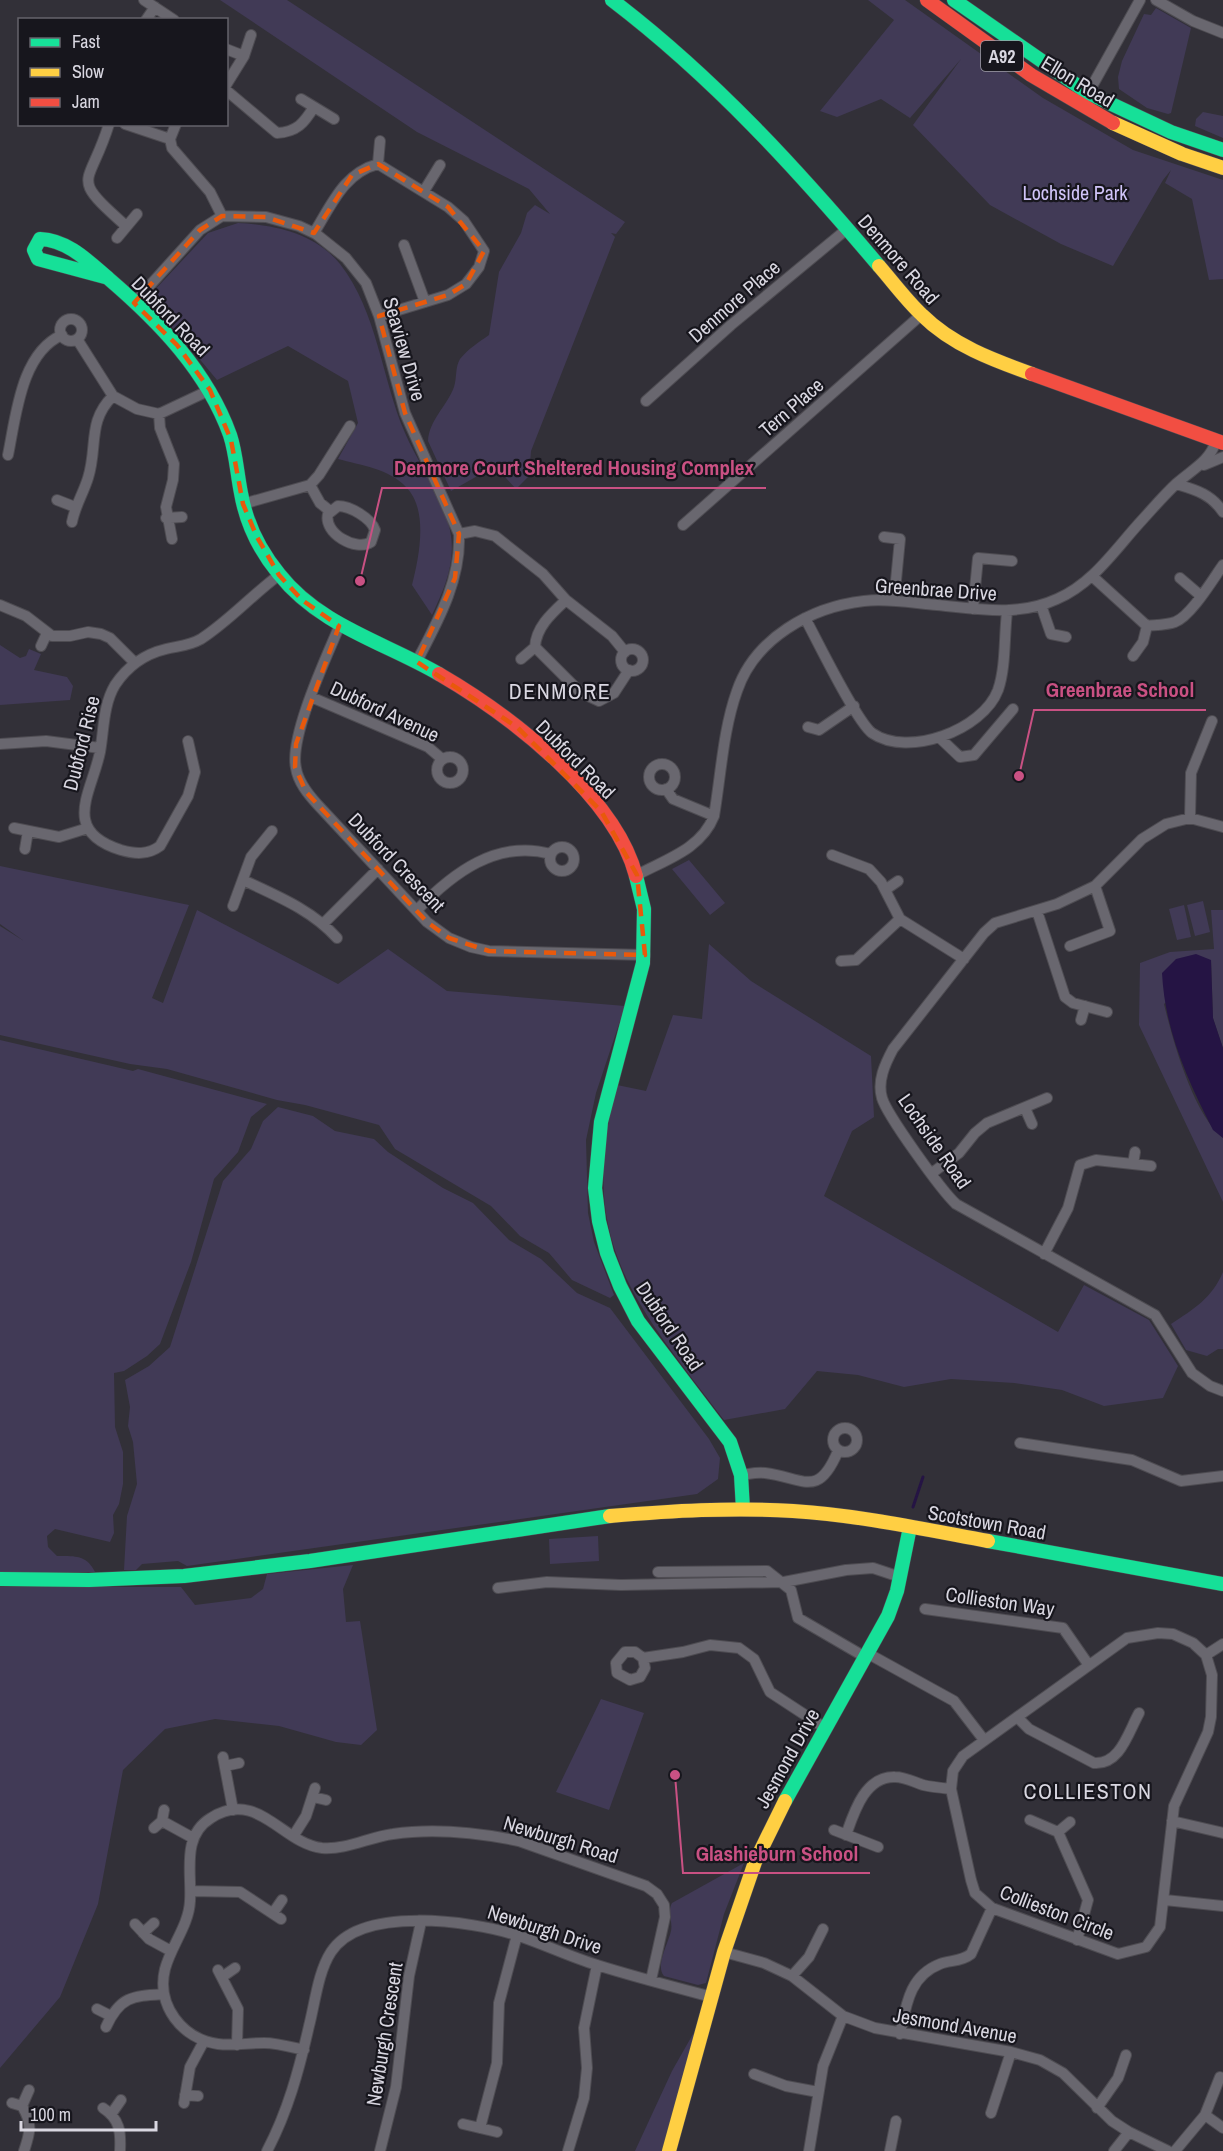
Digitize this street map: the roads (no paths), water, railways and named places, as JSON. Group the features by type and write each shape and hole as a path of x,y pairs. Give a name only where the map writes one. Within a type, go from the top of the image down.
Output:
{"street":[{"path":"144,0 171,18"},
{"name":"Denmore Road","path":"612,0 709,77 754,124 921,315 945,336 971,350 1220,442"},
{"name":"Ellon Road","path":"927,0 1020,68 1080,106 1156,144 1223,168"},
{"name":"Ellon Road","path":"954,0 1088,93 1171,132 1223,150"},
{"path":"1080,106 1140,0"},
{"path":"1156,0 1193,21 1223,33"},
{"path":"147,18 155,7"},
{"path":"228,82 244,57 251,35"},
{"path":"228,50 244,57"},
{"path":"228,92 277,133 290,132 303,124 314,107"},
{"path":"301,99 334,119"},
{"path":"109,126 101,150 87,173 87,184 92,194 126,226"},
{"path":"130,126 170,139 181,162 210,192 222,216 200,230 134,303"},
{"path":"170,139 175,126"},
{"path":"378,164 380,141"},
{"path":"315,233 352,175 363,167 378,164 424,192 464,221 484,251"},
{"path":"424,192 440,165"},
{"path":"117,238 137,214"},
{"name":"Seaview Drive","path":"222,216 266,217 315,233 346,258 366,283 379,316 405,413 459,534 460,552 455,578 417,662"},
{"name":"Denmore Place","path":"646,401 731,325 846,229"},
{"name":"Dubford Road","path":"105,277 38,259 34,250 36,244 44,238 57,241 105,277 177,345 210,390 231,440 243,504 257,537 279,574 318,614 339,627 417,662 517,727 575,781 601,811 620,838 637,875 644,909 645,955 634,1007 597,1128 594,1174 598,1220 608,1260 626,1301 638,1321 730,1443 737,1456 741,1475 743,1509"},
{"path":"404,245 425,302"},
{"path":"484,251 495,249"},
{"path":"379,316 448,295 472,279 484,251"},
{"name":"Tern Place","path":"683,525 921,315"},
{"path":"73,319 81,326 82,333 77,339 70,341 62,335 62,324 73,319"},
{"path":"8,454 22,393 38,354 62,335"},
{"path":"77,339 113,396 137,409 159,414 210,390"},
{"path":"72,522 75,507 88,478 96,419 102,407 113,396"},
{"path":"159,414 160,428 174,464 166,518 172,539"},
{"path":"243,504 310,485 319,475 350,426"},
{"name":"Greenbrae Drive","path":"637,875 687,849 708,832 714,816 730,712 737,688 752,662 770,642 805,618 864,601 894,601 1007,612 1041,605 1076,589 1092,576 1176,484 1210,456 1220,442"},
{"name":"Greenbrae Drive","path":"1197,468 1223,457"},
{"path":"1176,484 1204,493 1215,501 1223,512"},
{"path":"310,485 320,503 330,511"},
{"path":"57,500 75,507"},
{"path":"338,506 345,506 368,520 375,530 373,540 360,546 331,531 326,520 330,511 338,506"},
{"path":"166,518 182,517"},
{"path":"459,534 476,531 495,537 543,574 567,600 612,636 625,652"},
{"path":"885,537 900,539 894,601"},
{"path":"974,609 978,558 1012,561"},
{"path":"1092,576 1147,626 1177,622 1201,596 1223,565"},
{"name":"Dubford Rise","path":"88,828 84,808 85,796 100,748 110,696 116,684 135,663 156,652 199,640 279,574"},
{"path":"1180,578 1201,596"},
{"path":"521,659 535,647 540,630 551,614 567,600"},
{"path":"0,605 26,616 47,633 70,636 88,632 101,634 110,639 135,663"},
{"path":"1041,605 1051,634 1066,637"},
{"path":"805,618 867,728 887,741 914,742 940,738 977,716 997,692 1007,612"},
{"path":"1133,656 1143,642 1147,626"},
{"name":"Dubford Crescent","path":"339,627 311,697 296,744 295,767 300,781 316,804 440,932 471,947 489,951 645,955"},
{"path":"41,646 47,633"},
{"path":"535,647 590,699 607,699 623,682 629,670"},
{"path":"636,650 643,658 638,669 629,670 622,664 625,652 636,650"},
{"name":"Dubford Avenue","path":"311,697 428,747 442,759"},
{"path":"808,728 819,730 854,706"},
{"path":"940,738 960,757 974,755 1012,709"},
{"path":"1212,721 1191,773 1190,818 1223,827"},
{"path":"0,744 46,741 77,743 100,748"},
{"path":"14,828 59,837 88,828 103,841 122,850 137,854 155,849 167,835 188,796 195,772 189,741"},
{"path":"666,789 673,799 714,816"},
{"name":"Lochside Road","path":"1190,818 1155,829 1095,886 1037,911 995,923 893,1050 882,1076 882,1098 947,1195 964,1210 1155,1315 1192,1373 1210,1386 1223,1391"},
{"path":"24,849 28,831"},
{"path":"233,906 259,836 272,831"},
{"path":"155,849 162,861"},
{"path":"417,910 453,876 479,861 508,851 534,849 551,854"},
{"path":"832,855 869,870 885,890 900,919 964,959"},
{"path":"324,923 378,869"},
{"path":"243,880 286,900 324,923 337,938"},
{"path":"885,890 898,881"},
{"path":"1070,946 1110,931 1095,886"},
{"path":"1037,911 1064,994 1068,1000 1107,1012"},
{"path":"851,974 845,961 856,960 865,954 900,919"},
{"path":"1081,1020 1084,1006"},
{"path":"932,1173 959,1153 980,1127 1047,1098"},
{"path":"1025,1107 1032,1124"},
{"path":"1133,1164 1135,1152"},
{"path":"1044,1254 1068,1208 1080,1165 1096,1160 1151,1166"},
{"path":"1020,1443 1132,1460 1180,1481 1223,1476"},
{"path":"741,1475 767,1473 804,1484 814,1482 822,1478 832,1466 838,1451"},
{"name":"Scotstown Road","path":"0,1579 88,1580 184,1576 310,1561 620,1515 687,1509 743,1509 794,1511 910,1527 1223,1584"},
{"name":"Jesmond Drive","path":"669,2151 724,1952 755,1862 780,1809 888,1616 900,1578 910,1527"},
{"path":"498,1588 547,1582 621,1585 784,1582 846,1570 873,1568 900,1578"},
{"path":"658,1572 764,1570 784,1582 790,1590 798,1618 954,1701 984,1740"},
{"name":"Collieston Way","path":"925,1609 1063,1628 1088,1664"},
{"name":"Collieston Circle","path":"1158,1633 1173,1634 1192,1643 1206,1655 1212,1675 1211,1717 1208,1732 1177,1797 1172,1821 1165,1900 1160,1927 1146,1947 1118,1954 992,1908 975,1893 951,1789 957,1763 984,1740 1088,1664 1127,1638 1158,1633"},
{"path":"1206,1655 1223,1644"},
{"path":"643,1658 710,1645 739,1648 754,1659 770,1692 777,1699 825,1728"},
{"path":"1017,1716 1029,1729 1094,1763 1104,1763 1117,1755 1139,1713"},
{"path":"239,1763 224,1761 233,1810 211,1817 193,1838 189,1862 190,1908 171,1951 165,1971 164,1994 173,2017 181,2026 204,2041 237,2045 266,2043 304,2050"},
{"path":"846,1835 857,1804 874,1784 885,1779 895,1777 923,1785 951,1789"},
{"path":"294,1835 306,1816 314,1792 326,1800"},
{"name":"Newburgh Road","path":"233,1810 258,1813 320,1848 340,1848 394,1834 501,1837 519,1841 646,1886 664,1905 665,1917 651,1980"},
{"path":"160,1819 193,1838"},
{"path":"1030,1820 1058,1832 1088,1900 1077,1940"},
{"path":"1172,1821 1223,1833"},
{"path":"1058,1832 1070,1822"},
{"path":"834,1830 878,1847"},
{"path":"191,1891 240,1892 277,1916 282,1900"},
{"path":"1165,1900 1223,1906"},
{"path":"900,2034 910,1990 918,1978 940,1963 966,1958 971,1954 992,1908"},
{"name":"Newburgh Crescent","path":"380,2151 396,2087 410,1976 421,1922"},
{"path":"154,1923 139,1928 171,1951"},
{"name":"Newburgh Drive","path":"267,2151 289,2104 320,1981 330,1953 341,1940 354,1932 383,1923 478,1925 517,1935 597,1965 712,1997"},
{"path":"792,1976 809,1957 823,1929"},
{"path":"480,2128 496,2063 499,2003 517,1935"},
{"name":"Jesmond Avenue","path":"724,1952 764,1964 792,1976 843,2016 875,2028 1011,2052 1040,2060 1063,2073 1097,2108 1129,2132 1168,2151"},
{"path":"568,2151 584,2098 587,2067 584,2028 597,1965"},
{"path":"235,1968 220,1974 238,2009 237,2045"},
{"path":"106,2027 111,2016 123,2001 132,1996 164,1994"},
{"path":"97,2009 111,2016"},
{"path":"809,2151 825,2060 843,2016"},
{"path":"198,2096 185,2099 190,2067 204,2041"},
{"path":"990,2105 1011,2052"},
{"path":"1097,2108 1116,2066 1126,2055"},
{"path":"754,2074 786,2086 818,2092"},
{"path":"1174,2151 1205,2115 1214,2082"},
{"path":"24,2151 31,2130 28,2117 17,2105 29,2090"},
{"path":"120,2151 121,2133 108,2111 121,2100"},
{"path":"1205,2115 1223,2128"},
{"path":"890,2151 896,2121"},
{"path":"463,2124 497,2132"},
{"path":"1114,2151 1129,2132"}],"waterway":[{"path":"913,1507 923,1477"}],"place":[{"name":"Denmore Court Sheltered Housing Complex","path":"360,581"},
{"name":"Greenbrae School","path":"1019,776"},
{"name":"Glashieburn School","path":"675,1775"}],"district":[{"name":"DENMORE","path":"560,691"},
{"name":"COLLIESTON","path":"1088,1791"}],"park label":[{"name":"Lochside Park","path":"1075,192"}]}
